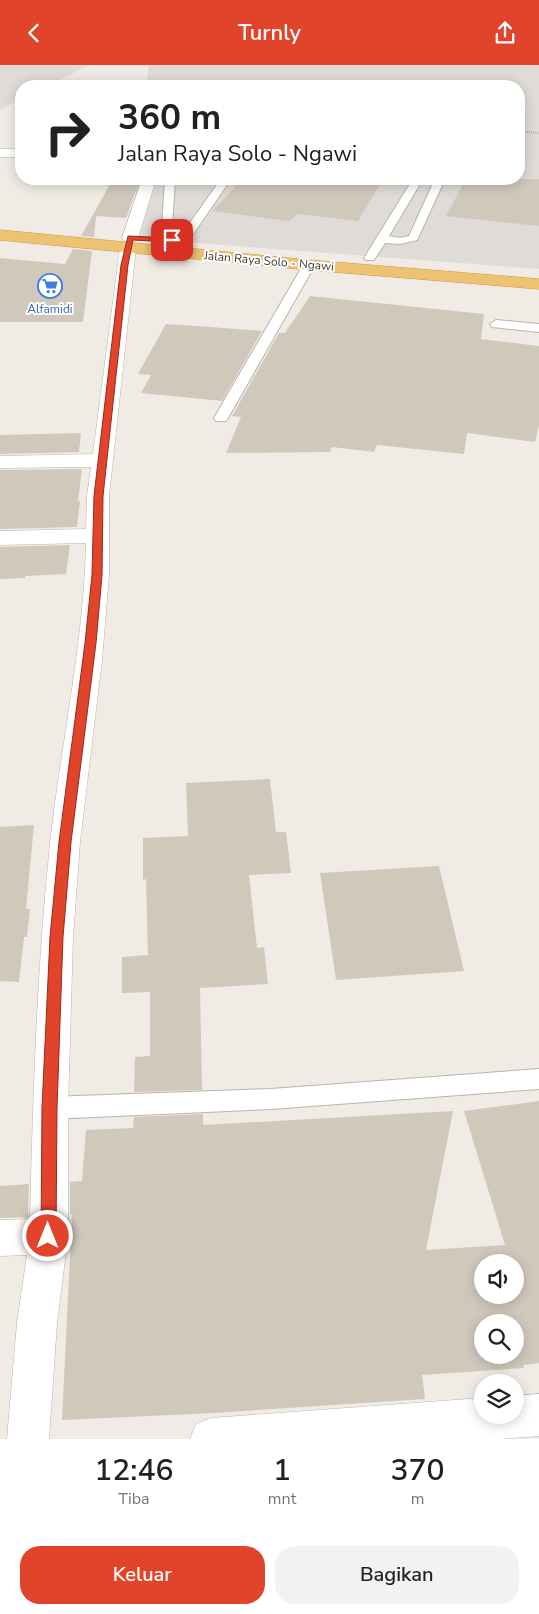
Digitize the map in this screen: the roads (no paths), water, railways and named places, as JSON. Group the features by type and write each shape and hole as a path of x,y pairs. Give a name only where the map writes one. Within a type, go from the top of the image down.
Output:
{"highway":[{"name":"Jalan Raya Solo - Ngawi","path":"0,224 129,243 309,265 539,284"},
{"name":"Jalan Raya Solo - Ngawi","path":"0,235 129,243 161,239 539,272"}],"street":[{"path":"0,153 15,153"},
{"path":"28,1439 37,1323 48,1236 56,937 65,842 90,651 97,575 98,496 129,243 147,185"},
{"path":"0,462 103,460"},
{"path":"0,538 98,536"},
{"path":"0,1238 48,1236"},
{"path":"211,1439 439,1430 539,1415"}],"lane":[{"path":"161,239 167,226 170,185"},
{"path":"183,241 222,185"},
{"path":"370,258 414,185"},
{"path":"382,239 400,241 413,238 437,185"},
{"path":"221,418 309,265"},
{"path":"496,324 539,328"},
{"path":"50,1108 271,1099 539,1079"}],"place":[{"name":"Alfamidi","path":"50,286"}]}
